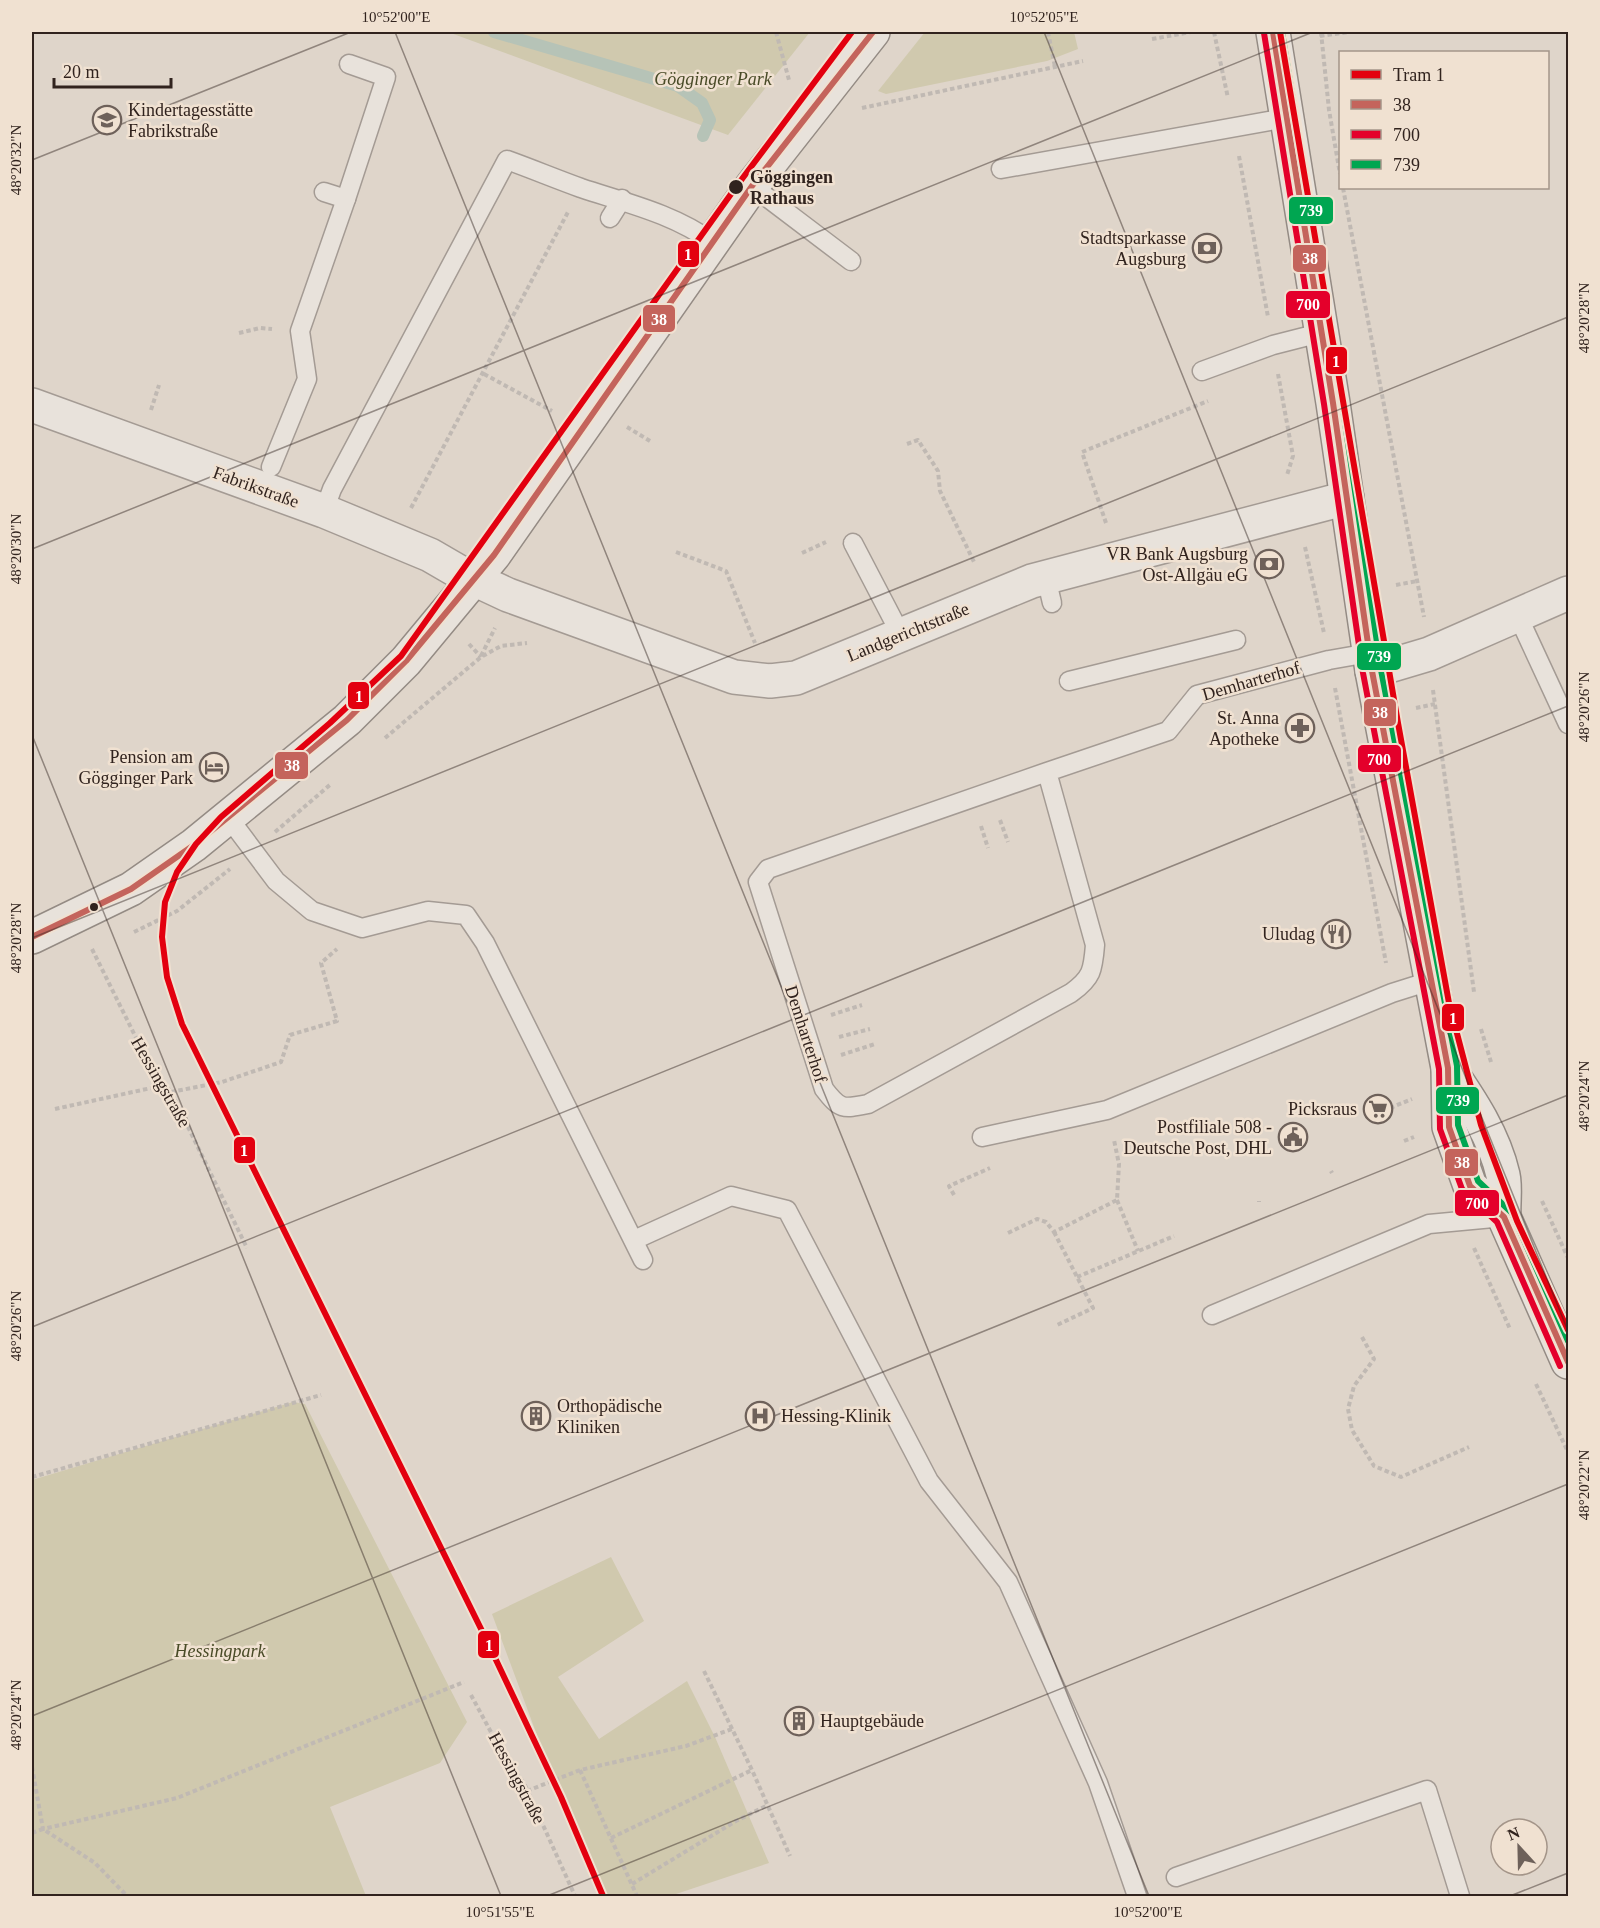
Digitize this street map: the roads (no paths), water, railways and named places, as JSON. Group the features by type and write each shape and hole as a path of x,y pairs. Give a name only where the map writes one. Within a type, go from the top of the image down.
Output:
{"street":[{"path":"32,937 131,889 194,845 347,720 406,662 475,580 752,186 873,32"},
{"path":"1273,32 1347,498 1370,662 1448,1068 1449,1127 1470,1186 1504,1217 1569,1362"},
{"name":"Fabrikstraße","path":"32,405 324,511 430,555 475,580"},
{"name":"Landgerichtstraße","path":"475,580 508,595 734,677 770,681 796,678 901,634 1049,590 1115,558 1347,498"},
{"path":"1370,662 1429,654 1569,593"}],"lane":[{"path":"271,467 307,379 300,331 386,78 349,64"},
{"path":"1001,169 1286,118"},
{"path":"324,511 332,489 507,160 581,188 622,199 690,227 712,242"},
{"path":"752,186 851,261"},
{"path":"324,192 346,199"},
{"path":"610,218 622,199"},
{"path":"1202,371 1273,345 1320,333"},
{"path":"853,543 901,634"},
{"path":"1518,616 1569,724"},
{"path":"1070,681 1236,640"},
{"name":"Demharterhof","path":"1047,772 1095,945 1094,965 1087,982 868,1104 846,1108 835,1103 824,1089 758,882 768,869 1047,772 1168,731 1197,695 1329,660 1370,662"},
{"path":"228,817 276,881 312,911 362,928 428,911 466,915 485,943 643,1260"},
{"path":"982,1137 1107,1110 1392,993 1430,981"},
{"path":"634,1240 730,1196 787,1210 929,1481 1008,1582 1098,1783 1137,1896"},
{"path":"1212,1315 1430,1224 1504,1217"},
{"path":"1176,1877 1427,1790 1460,1896"}],"waterway":[{"path":"494,32 678,86 702,103 710,120 703,136"}],"tram line":[{"name":"1","path":"603,1896 561,1797 488,1643 182,1024 167,977 162,937 165,902 177,872 196,844 221,817 330,723 401,656 736,187 852,32"},
{"name":"1","path":"1280,32 1398,723 1449,1003 1481,1125 1517,1221 1568,1330"}],"place":[{"name":"Kindertagesstätte Fabrikstraße","path":"107,120"},
{"name":"Göggingen Rathaus","path":"736,187"},
{"name":"Stadtsparkasse Augsburg","path":"1207,248"},
{"name":"VR Bank Augsburg Ost-Allgäu eG","path":"1269,564"},
{"name":"St. Anna Apotheke","path":"1300,728"},
{"name":"Pension am Gögginger Park","path":"214,767"},
{"name":"Uludag","path":"1336,934"},
{"name":"Picksraus","path":"1378,1109"},
{"name":"Postfiliale 508 - Deutsche Post, DHL","path":"1293,1137"},
{"name":"Orthopädische Kliniken","path":"536,1416"},
{"name":"Hessing-Klinik","path":"760,1416"},
{"name":"Hauptgebäude","path":"799,1721"}],"park label":[{"name":"Gögginger Park","path":"713,79"},
{"name":"Hessingpark","path":"220,1651"}]}
